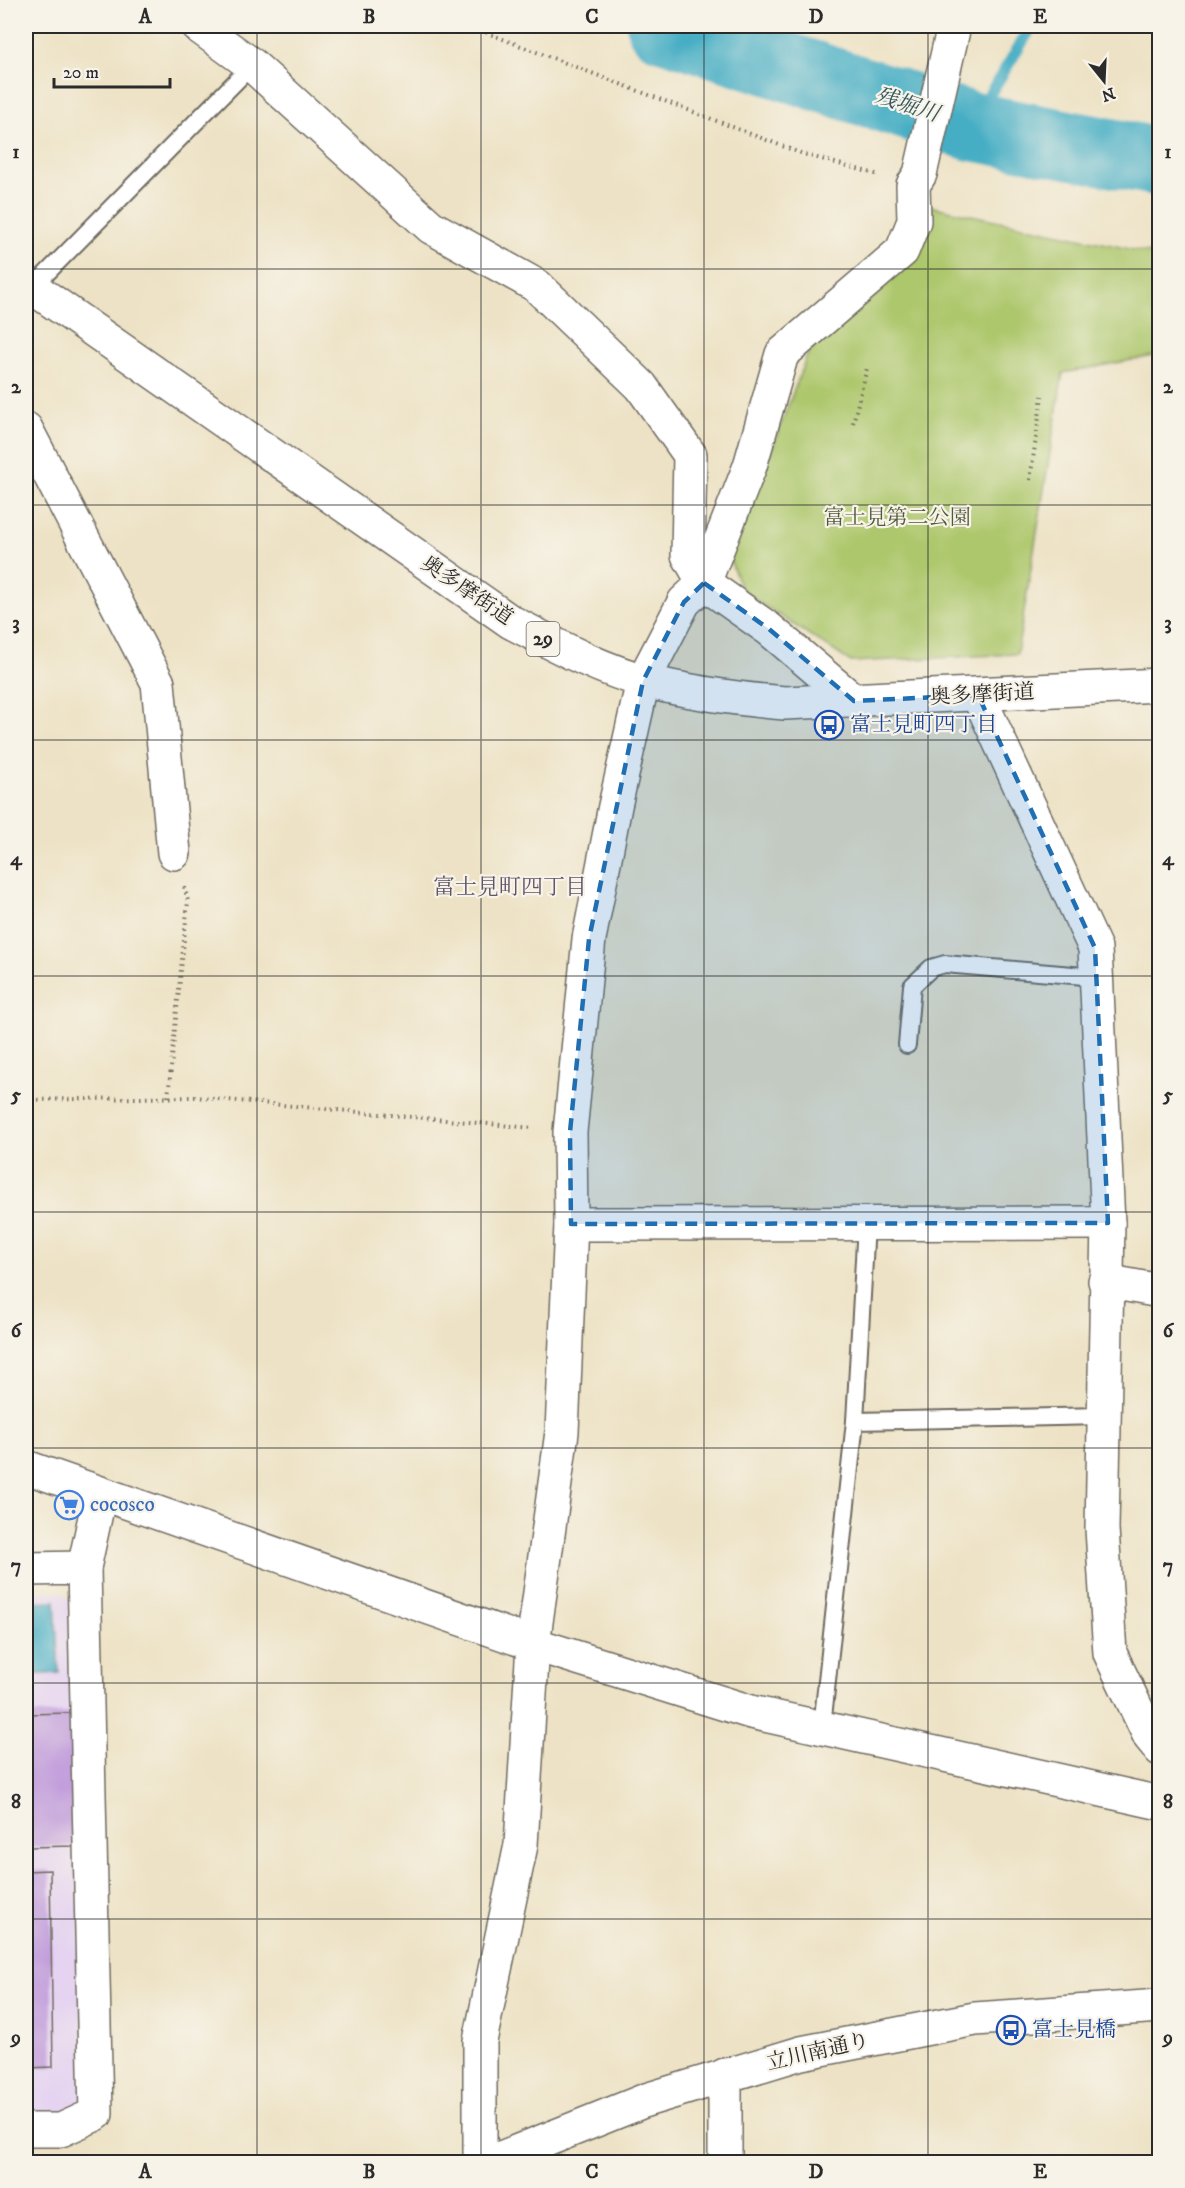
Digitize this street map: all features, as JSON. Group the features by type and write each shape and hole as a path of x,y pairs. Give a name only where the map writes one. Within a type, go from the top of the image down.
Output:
{"street":[{"path":"198,26 252,65 431,227 537,286 641,386 690,455 688,555 704,583 769,629 854,701"},
{"path":"480,2163 480,2041 521,1845 532,1644 562,1432 571,1224 570,1132 589,939 643,681 684,602 704,583 750,466 782,354 902,251 914,221 917,179 954,26"},
{"name":"奥多摩街道","path":"28,289 512,622 554,645 643,681 724,698 785,703 1160,685"},
{"path":"26,429 158,683 174,853"},
{"path":"978,695 1095,948 1107,1223 1102,1529 1110,1653 1150,1737 1160,1749"},
{"path":"571,1224 1107,1223"},
{"path":"1105,1281 1160,1291"},
{"path":"26,1467 532,1644 751,1712 1160,1803"},
{"path":"26,2130 61,2130 96,2114 84,1568 100,1494"},
{"path":"26,1569 84,1568"},
{"name":"立川南通り","path":"490,2163 646,2100 724,2074 801,2053 975,2019 1160,2006"},
{"path":"724,2074 725,2163"}],"lane":[{"path":"28,289 252,65"},
{"path":"907,1045 912,986 931,968 945,964 1096,977"},
{"path":"822,1727 855,1421 866,1224"},
{"path":"855,1421 1103,1416"}],"path":[{"path":"469,26 803,154 917,179"},
{"path":"853,423 867,368"},
{"path":"1030,480 1042,396"},
{"path":"168,1097 188,901 174,853"},
{"path":"26,1100 195,1097 570,1132"}],"highlighted area":[{"path":"704,583 769,629 854,701 978,695 1095,948 1108,1223 571,1224 570,1132 589,939 643,681 684,602"}],"shaded area":[{"path":"61,1592 74,1604 84,2103 74,2112 26,2112 26,1593"}],"green space":[{"name":"富士見第二公園","path":"929,206 1159,255 1159,355 1063,373 1017,654 851,662 742,591 730,560 808,353"}],"water":[{"path":"55,1601 59,1673 26,1675 26,1602"}],"building":[{"path":"72,1713 76,1846 26,1847 26,1714"},
{"path":"50,1870 53,2067 26,2068 26,1871"}],"waterway":[{"name":"残堀川","path":"661,26 970,126 1160,162"},
{"path":"970,126 1032,26"}],"place":[{"name":"富士見町四丁目","path":"829,725"},
{"name":"cocosco","path":"69,1505"},
{"name":"富士見橋","path":"1011,2030"}],"district":[{"name":"富士見町四丁目","path":"510,887"}]}
